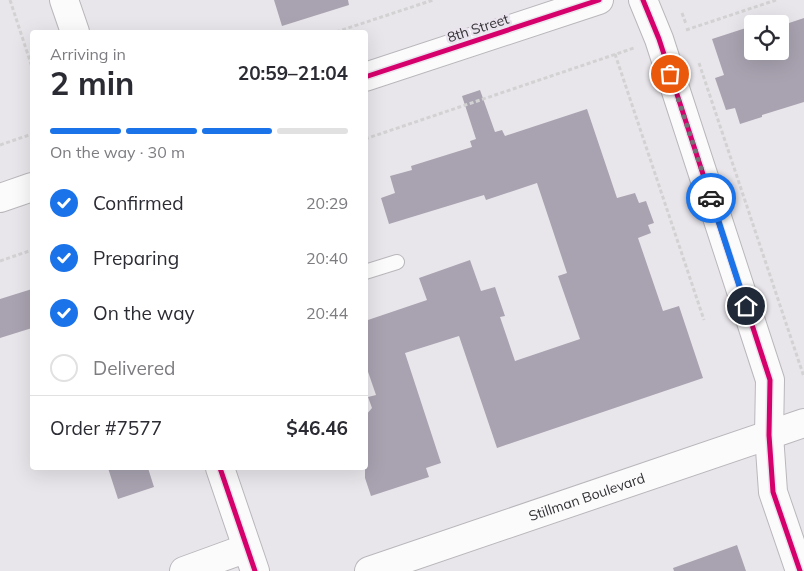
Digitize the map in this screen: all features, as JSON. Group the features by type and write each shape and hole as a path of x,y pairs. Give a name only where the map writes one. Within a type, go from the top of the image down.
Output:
{"street":[{"path":"64,0 74,30"},
{"name":"8th Street","path":"368,76 599,0"},
{"path":"643,0 659,39 770,380 769,435 773,492 800,571"},
{"path":"0,198 30,188"},
{"name":"Stillman Boulevard","path":"368,571 804,423"},
{"path":"184,571 251,559 221,470"}],"lane":[{"path":"368,271 397,262"}],"path":[{"path":"10,0 30,61"},
{"path":"342,30 433,0"},
{"path":"679,33 776,0"},
{"path":"682,13 691,39"},
{"path":"368,138 639,46"},
{"path":"615,54 704,320"},
{"path":"697,58 804,377"},
{"path":"0,145 30,135"},
{"path":"0,261 30,251"}],"building":[{"path":"274,0 348,0 349,5 282,26"},
{"path":"804,18 804,102 740,124 735,108 726,110 715,78 724,75 712,39 744,29 744,60 789,60 789,23"},
{"path":"480,90 495,132 502,130 505,136 587,109 617,198 635,193 639,203 646,201 654,223 648,225 651,233 638,238 663,311 679,306 703,378 497,448 459,336 405,353 441,463 426,468 429,477 371,496 365,478 365,470 368,470 368,413 372,408 368,397 376,395 368,372 368,320 427,300 419,278 470,260 481,291 495,287 505,316 500,317 515,361 580,339 558,276 567,273 537,183 486,200 484,195 389,224 381,198 395,193 390,176 412,170 411,166 472,147 470,141 476,139 462,96"},
{"path":"30,290 30,329 0,338 0,299"},
{"path":"109,470 149,470 154,487 118,499"},
{"path":"737,545 746,571 674,571 673,568"}],"cycle path":[{"path":"368,76 599,0"},
{"path":"643,0 659,39 770,380 769,435 773,492 800,571"},
{"path":"221,470 255,571"}],"way so far":[{"path":"670,74 711,198"}],"route":[{"path":"711,198 746,306"}]}
